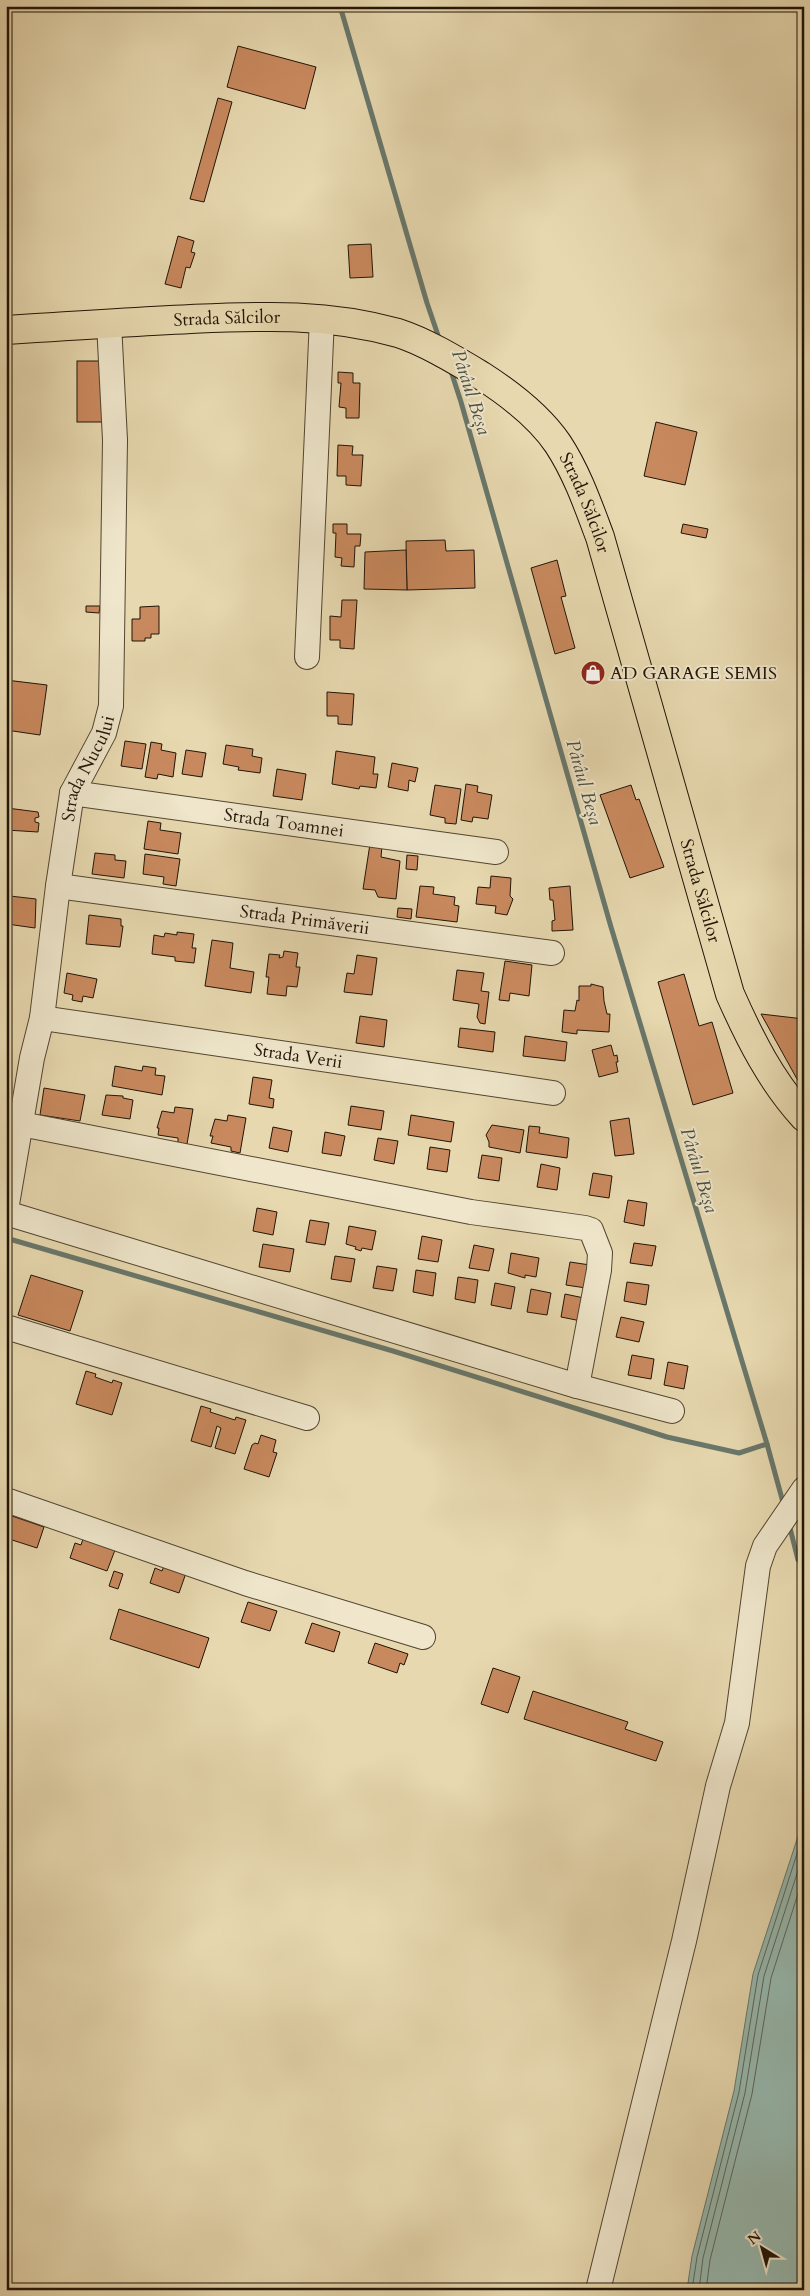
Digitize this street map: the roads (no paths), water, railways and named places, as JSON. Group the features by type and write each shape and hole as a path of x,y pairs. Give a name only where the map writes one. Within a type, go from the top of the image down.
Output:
{"main road":[{"name":"Strada Sălcilor","path":"6,330 109,323 278,316 322,318 399,334 454,359 502,389 532,414 557,443 581,485 600,537 730,994 755,1049 787,1099 804,1118"}],"street":[{"path":"307,657 322,318"},
{"name":"Strada Nucului","path":"6,1211 32,1058 42,1018 58,886 72,793 104,733 111,706 115,440 109,323"},
{"name":"Strada Toamnei","path":"72,793 496,852"},
{"name":"Strada Primăverii","path":"58,886 552,953"},
{"name":"Strada Verii","path":"42,1018 553,1094"},
{"path":"21,1124 472,1212 591,1230 600,1253 599,1270 577,1386"},
{"path":"6,1211 577,1386 672,1411"},
{"path":"6,1326 307,1418"},
{"path":"598,2290 684,1941 718,1786 736,1723 758,1566 765,1546 804,1489"},
{"path":"6,1500 245,1583 423,1637"}],"water":[{"path":"804,1818 804,2290 687,2290 692,2256 734,2091 753,1974"}],"waterway":[{"name":"Pârâul Beșa","path":"340,6 427,303 440,341"},
{"name":"Pârâul Beșa","path":"450,368 611,927 784,1506"},
{"path":"6,1238 393,1351 667,1437 739,1453 767,1444"},
{"name":"Pârâul Beșa","path":"789,1524 798,1560 804,1562"}],"place":[{"name":"AD GARAGE SEMIS","path":"593,673"}]}
